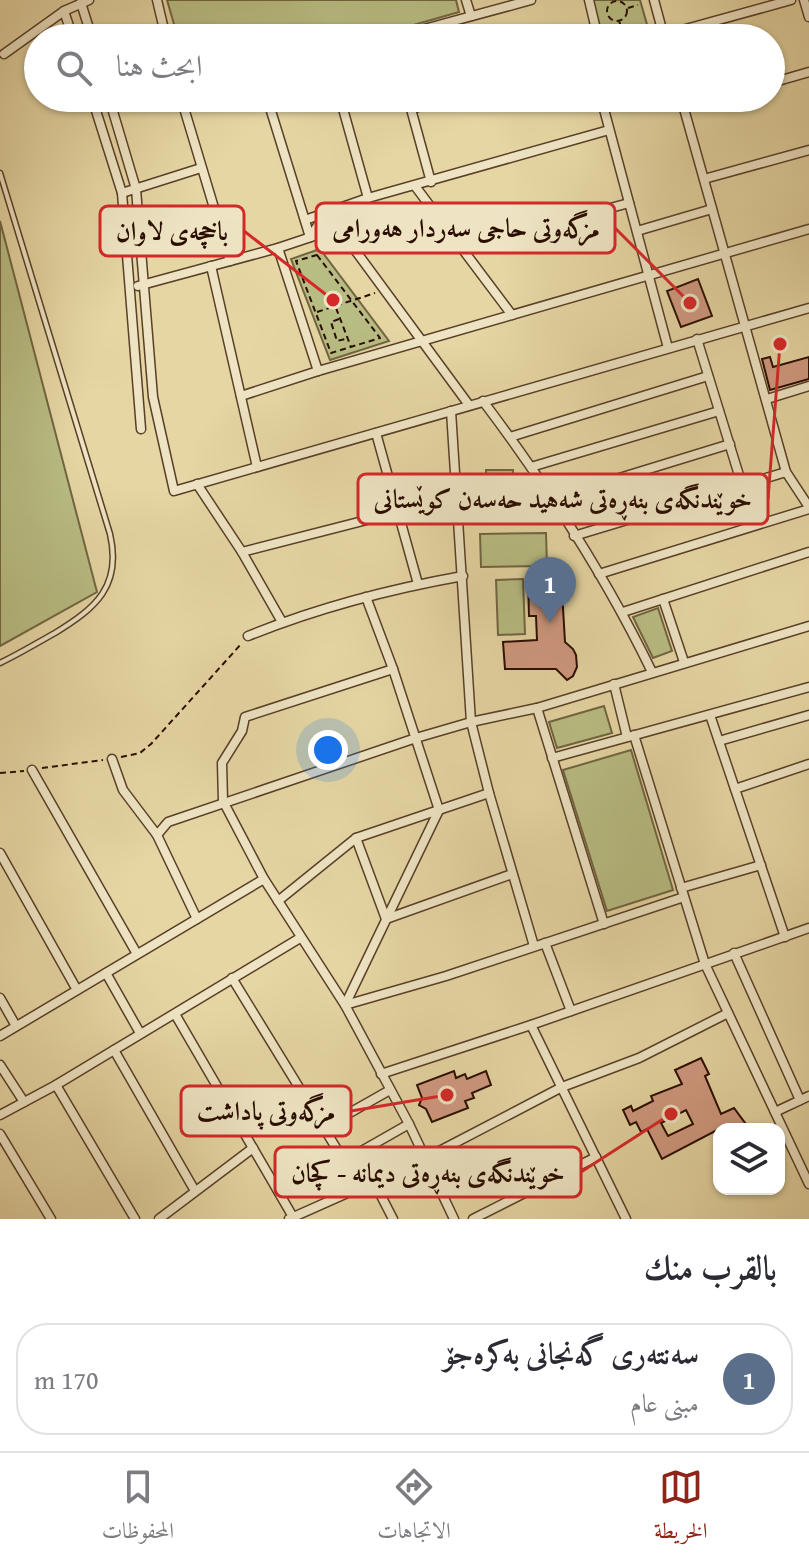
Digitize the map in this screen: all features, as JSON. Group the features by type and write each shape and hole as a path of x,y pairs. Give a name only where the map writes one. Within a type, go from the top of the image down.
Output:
{"street":[{"path":"157,0 163,24"},
{"path":"466,0 471,16"},
{"path":"442,24 531,0"},
{"path":"589,0 595,24"},
{"path":"654,0 658,24"},
{"path":"706,24 791,0"},
{"path":"804,0 809,17"},
{"path":"46,24 64,11 85,2 89,24"},
{"path":"64,11 68,24"},
{"path":"4,54 24,40"},
{"path":"785,79 809,72"},
{"path":"96,112 122,193 141,429"},
{"path":"113,112 136,189 153,397 174,491 809,308"},
{"path":"185,112 230,261"},
{"path":"271,112 310,237"},
{"path":"344,112 368,198"},
{"path":"412,112 431,182"},
{"path":"604,112 668,348"},
{"path":"599,574 809,508 805,492 786,472 685,112"},
{"path":"305,220 368,198 609,130"},
{"path":"704,179 809,150"},
{"path":"122,193 201,168"},
{"path":"415,186 512,315"},
{"path":"462,248 629,203"},
{"path":"637,231 712,209"},
{"path":"310,237 327,212"},
{"path":"327,212 469,405"},
{"path":"305,220 338,228"},
{"path":"129,288 278,248 338,228"},
{"path":"241,396 809,229"},
{"path":"278,248 318,371"},
{"path":"211,266 257,467"},
{"path":"697,339 742,485"},
{"path":"510,437 708,376"},
{"path":"767,399 809,386"},
{"path":"483,401 531,467 623,612 652,672"},
{"path":"451,411 471,722 534,946"},
{"path":"531,467 719,411"},
{"path":"376,433 418,584"},
{"path":"551,499 730,444"},
{"path":"574,536 786,472"},
{"path":"197,484 242,552 282,622"},
{"path":"242,552 398,512"},
{"path":"623,612 809,552"},
{"path":"248,636 282,622 366,597 463,576"},
{"path":"345,1005 439,810 366,597"},
{"path":"663,599 684,662"},
{"path":"157,835 168,822 223,801 416,738 537,708 809,626"},
{"path":"393,669 245,717 242,731 222,763 223,801 264,879 345,1005 409,1124 454,1219"},
{"path":"614,684 705,964 809,1183"},
{"path":"552,758 809,687"},
{"path":"537,708 604,924"},
{"path":"710,715 785,937"},
{"path":"719,741 809,715"},
{"path":"112,759 123,790 157,835 197,919"},
{"path":"735,789 807,765 809,777"},
{"path":"32,770 137,954"},
{"path":"278,901 356,838 489,793"},
{"path":"356,838 386,919"},
{"path":"0,853 77,990"},
{"path":"345,1005 604,924 761,865"},
{"path":"386,919 512,874"},
{"path":"0,1036 264,879"},
{"path":"381,1074 809,928"},
{"path":"0,1115 56,1085 300,938"},
{"path":"545,943 571,1011"},
{"path":"734,953 800,1100"},
{"path":"106,973 140,1033"},
{"path":"232,978 360,1187"},
{"path":"0,998 16,1026"},
{"path":"175,1014 291,1218 426,1158 562,1087 639,1058 728,1013"},
{"path":"531,1025 626,1219"},
{"path":"114,1050 195,1191"},
{"path":"0,1065 24,1102"},
{"path":"56,1085 135,1219"},
{"path":"323,1128 390,1090"},
{"path":"775,1112 809,1096"},
{"path":"344,1161 409,1124"},
{"path":"0,1134 51,1219"},
{"path":"159,1219 253,1148"},
{"path":"473,1219 596,1157"},
{"path":"374,1182 393,1219"}],"lane":[{"path":"0,173 113,547 107,588 93,608 0,663"}],"path":[{"path":"614,0 627,8 625,17 619,21 606,14 614,0"},
{"path":"627,8 638,5"},
{"path":"317,255 380,338 331,353 315,312 296,261 317,255"},
{"path":"315,312 384,290"},
{"path":"336,307 351,347"},
{"path":"340,318 331,322 337,341 348,338"},
{"path":"0,773 112,759 146,749 248,636"}],"green space":[{"path":"167,0 456,0 459,12 417,24 174,24"},
{"path":"590,0 640,0 647,24 597,24"},
{"path":"0,221 97,592 0,646"},
{"path":"320,249 389,341 330,360 291,259"},
{"path":"486,470 513,470 515,523 487,524"},
{"path":"546,533 547,566 481,567 480,534"},
{"path":"523,579 525,634 498,635 496,580"},
{"path":"658,608 672,651 653,658 633,617"},
{"path":"604,706 612,733 557,748 549,722"},
{"path":"631,750 673,890 607,911 563,770"}],"building":[{"path":"698,279 712,316 681,327 667,291"},
{"path":"770,357 773,367 809,357 809,379 770,390 762,359"},
{"path":"566,577 567,590 562,591 565,642 576,655 577,667 573,676 567,680 556,669 505,669 503,642 537,640 536,616 529,616 528,578"},
{"path":"701,1058 721,1114 734,1108 745,1123 713,1123 713,1132 662,1159 647,1129 641,1132 636,1122 630,1125 623,1110 631,1106 633,1111 653,1101 651,1096 682,1084 675,1070","holes":["686,1110 693,1124 668,1136 661,1123"]},
{"path":"454,1071 456,1078 465,1074 467,1079 486,1071 491,1085 472,1093 474,1098 465,1101 468,1108 432,1122 426,1109 419,1105 422,1098 417,1085"}],"place":[{"name":"باخچەی لاوان","path":"333,300"},
{"name":"مزگەوتی حاجی سەردار هەورامی","path":"690,303"},
{"name":"خوێندنگەی بنەڕەتی شەهید حەسەن کوێستانی","path":"780,344"},
{"name":"سەنتەری گەنجانی بەکرەجۆ","path":"550,623"},
{"name":"مزگەوتی پاداشت","path":"447,1095"},
{"name":"خوێندنگەی بنەڕەتی دیمانە - کچان","path":"671,1114"}]}
